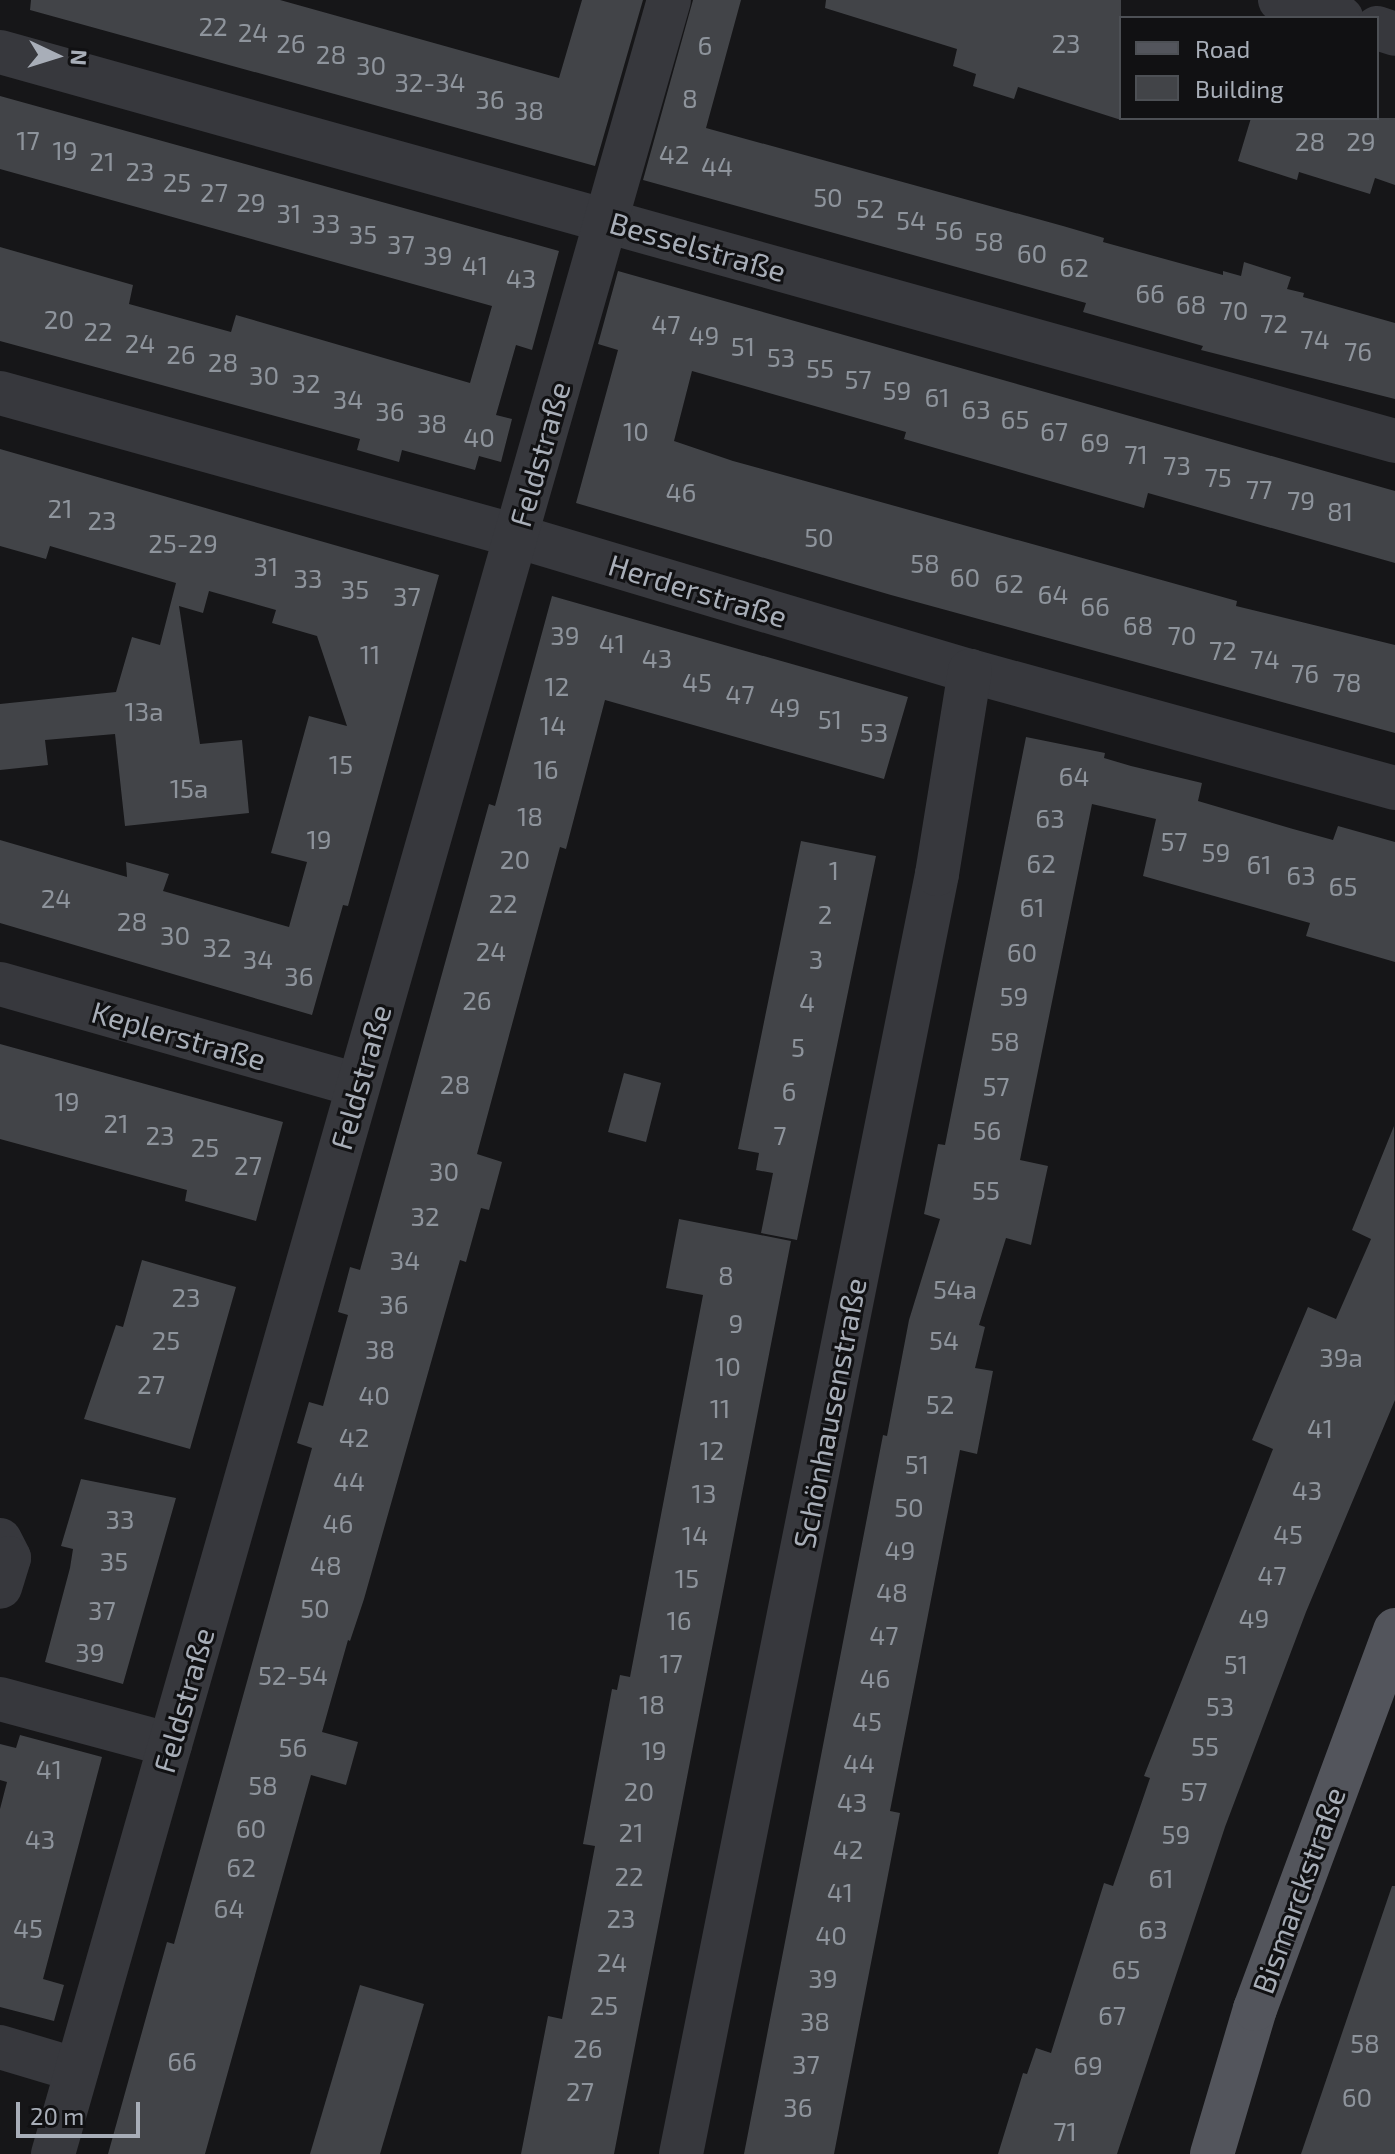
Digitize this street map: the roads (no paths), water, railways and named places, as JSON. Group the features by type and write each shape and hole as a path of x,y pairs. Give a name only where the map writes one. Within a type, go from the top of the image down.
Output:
{"main road":[{"name":"Bismarckstraße","path":"1212,2154 1255,2009 1395,1630"}],"street":[{"name":"Feldstraße","path":"53,2154 669,0"},
{"path":"1280,0 1334,16"},
{"name":"Besselstraße","path":"0,52 1395,441"},
{"name":"Herderstraße","path":"0,393 516,536 970,671 1395,788"},
{"name":"Schönhausenstraße","path":"681,2154 934,890 970,671"},
{"name":"Keplerstraße","path":"0,984 357,1085"},
{"path":"0,1540 9,1558 0,1587"},
{"path":"0,1699 170,1745"},
{"path":"0,2047 77,2070"}]}
